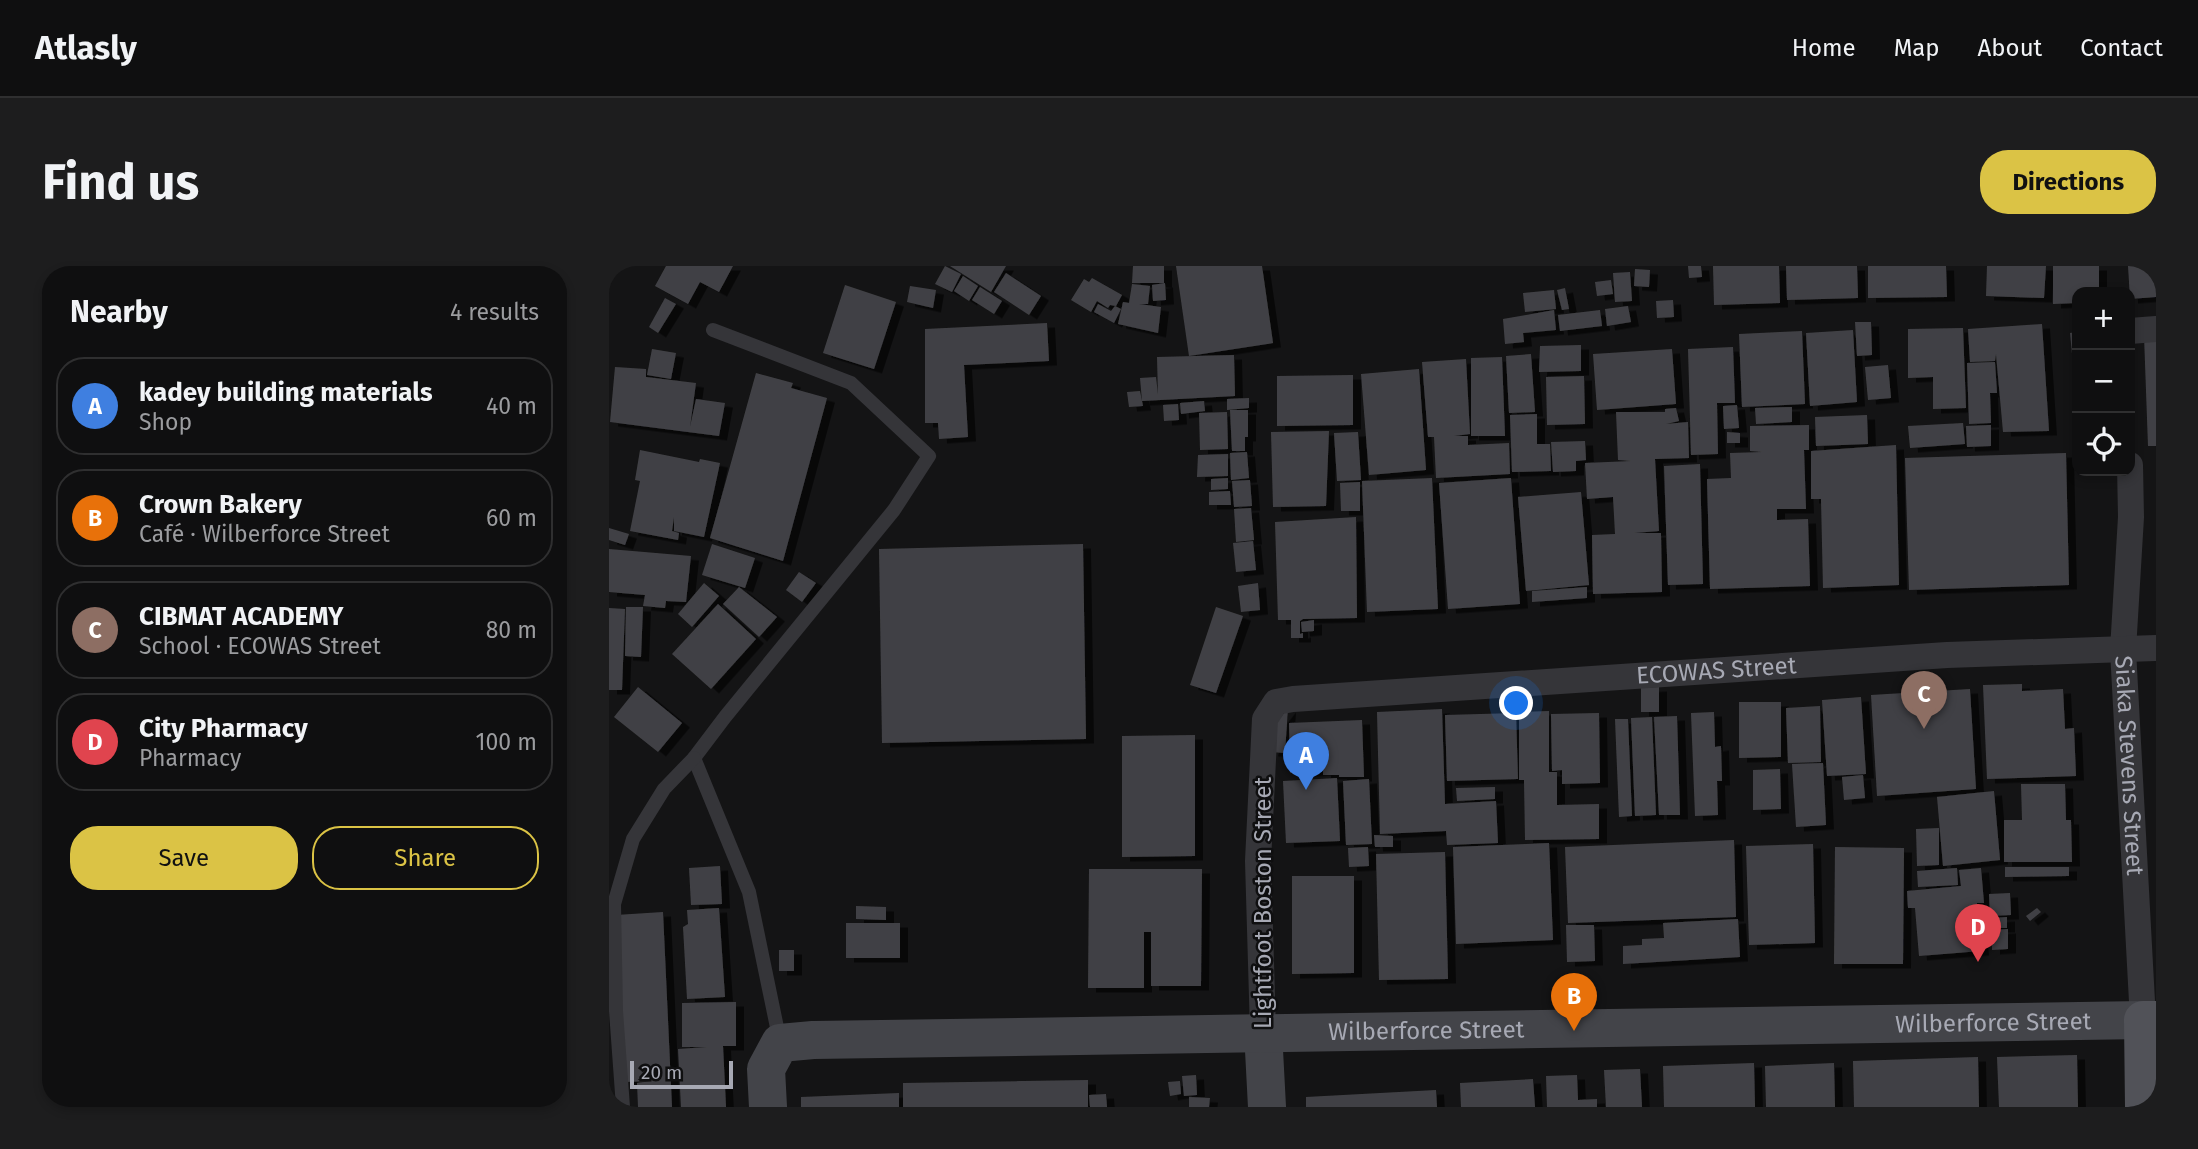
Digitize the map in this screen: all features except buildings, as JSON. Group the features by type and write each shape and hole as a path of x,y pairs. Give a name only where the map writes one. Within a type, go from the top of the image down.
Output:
{"main road":[{"name":"Wilberforce Street","path":"780,1043 813,1040 1263,1031 1726,1028 2149,1020"},
{"name":"Siaka Stevens Street","path":"2144,1107 2149,1020"},
{"name":"Lightfoot Boston Street","path":"1263,1031 1266,1107"},
{"path":"768,1107 767,1069 780,1043"}],"street":[{"path":"2135,331 2156,329"},
{"name":"Siaka Stevens Street","path":"2130,476 2131,517 2123,650 2149,1020"},
{"name":"ECOWAS Street","path":"1276,702 1947,655 2156,648"},
{"name":"Lightfoot Boston Street","path":"1263,1031 1258,861 1265,719 1276,702"}],"lane":[{"path":"623,1107 616,1011 614,904 633,839 664,789 694,758 894,510 929,456 851,383 713,330"},
{"path":"694,758 750,892 780,1043"}],"place":[{"name":"CIBMAT ACADEMY","path":"1924,729"},
{"name":"kadey building materials","path":"1306,790"},
{"name":"City Pharmacy","path":"1978,962"},
{"name":"Crown Bakery","path":"1574,1031"}]}
